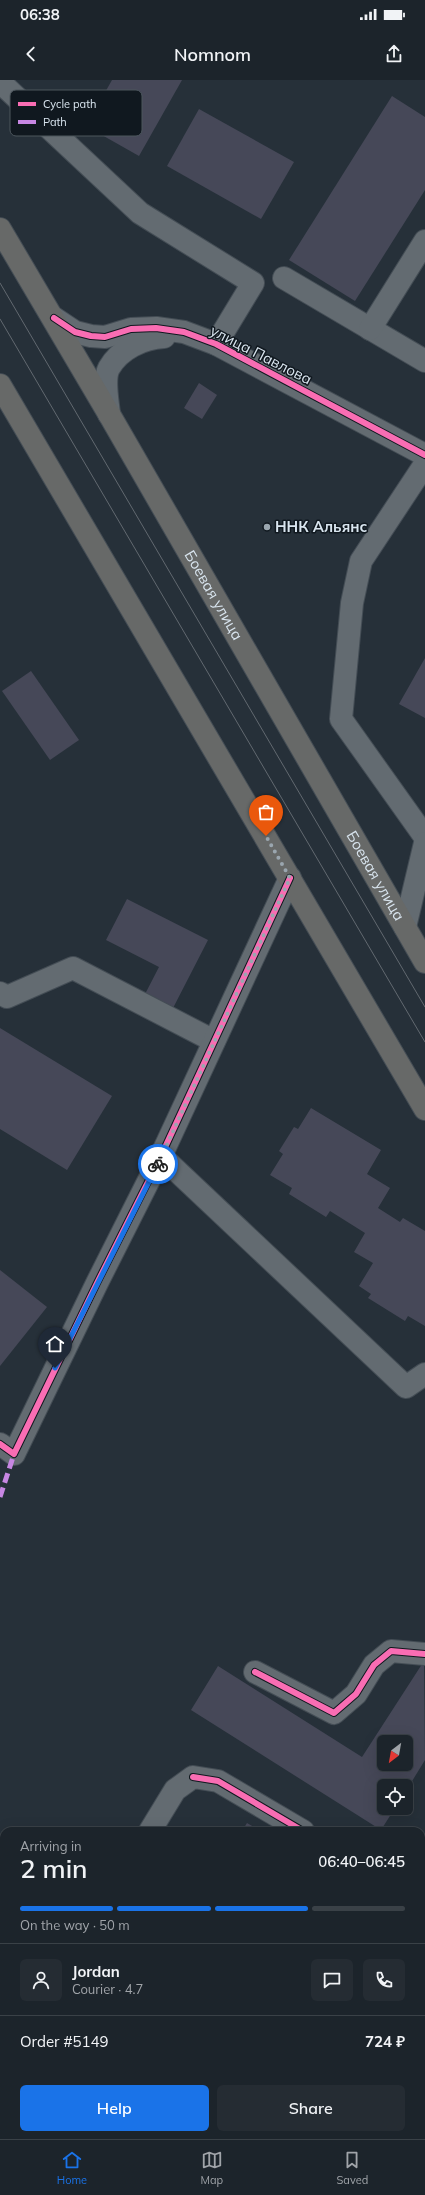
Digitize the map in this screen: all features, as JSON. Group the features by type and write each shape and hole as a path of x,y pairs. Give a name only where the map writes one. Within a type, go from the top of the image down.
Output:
{"main road":[{"name":"Боевая улица","path":"0,229 54,318 425,962"},
{"path":"0,385 425,1109"}],"street":[{"path":"0,82 10,91"},
{"path":"58,136 140,213 253,282 216,344"},
{"path":"370,329 425,241"},
{"path":"284,278 425,361"},
{"name":"улица Павлова","path":"54,318 75,332 91,336 105,337 131,329 156,328 184,332 216,344 425,455"},
{"name":"улица Павлова","path":"109,414 106,393 109,368 127,349 150,338 182,337 216,344"},
{"path":"425,464 361,561 352,603 341,720 425,837"},
{"path":"405,927 425,843"},
{"path":"0,1444 14,1454 97,1283 162,1156 290,878"},
{"path":"0,993 7,997 73,968 214,1042"},
{"path":"162,1156 406,1387 425,1374"},
{"path":"255,1672 334,1713 356,1694 374,1665 391,1651 425,1654"},
{"path":"152,1827 174,1790 193,1777 218,1781 296,1827"}],"building":[{"path":"112,80 182,80 139,156 104,136 142,136 142,90 106,90"},
{"path":"392,96 425,117 425,190 355,301 289,260"},
{"path":"199,109 294,162 261,219 167,166"},
{"path":"199,383 217,395 202,419 184,408"},
{"path":"425,658 425,718 399,704"},
{"path":"31,671 79,740 50,760 2,691"},
{"path":"127,899 208,940 171,1012 143,998 159,967 106,940"},
{"path":"0,1028 112,1096 67,1170 0,1129"},
{"path":"311,1108 381,1150 367,1174 390,1188 378,1208 400,1222 403,1218 425,1231 425,1326 408,1316 405,1321 368,1298 371,1294 359,1286 373,1263 354,1252 365,1233 330,1211 326,1217 289,1194 292,1188 270,1175 283,1154 279,1151 294,1127 298,1129"},
{"path":"0,1270 47,1307 0,1366"},
{"path":"424,1661 425,1760 413,1780 377,1779 377,1815 391,1815 383,1827 376,1827 191,1710 218,1666 362,1757"},
{"path":"247,1823 254,1827 244,1827"}],"tram line":[{"path":"0,283 425,1007"},
{"path":"0,319 425,1042"}],"marked path":[{"path":"0,1497 14,1454"}],"cycle path":[{"path":"54,318 75,332 91,336 105,337 131,329 156,328 184,332 216,344 425,455"},
{"path":"0,1444 14,1454 97,1283 161,1156 290,878"},
{"path":"255,1672 334,1713 356,1694 374,1665 391,1651 425,1654"},
{"path":"193,1777 218,1781 296,1827"}],"way so far":[{"path":"158,1164 290,878 266,836"}],"place":[{"name":"ННК Альянс","path":"267,527"}],"route":[{"path":"55,1368 158,1164"}]}
